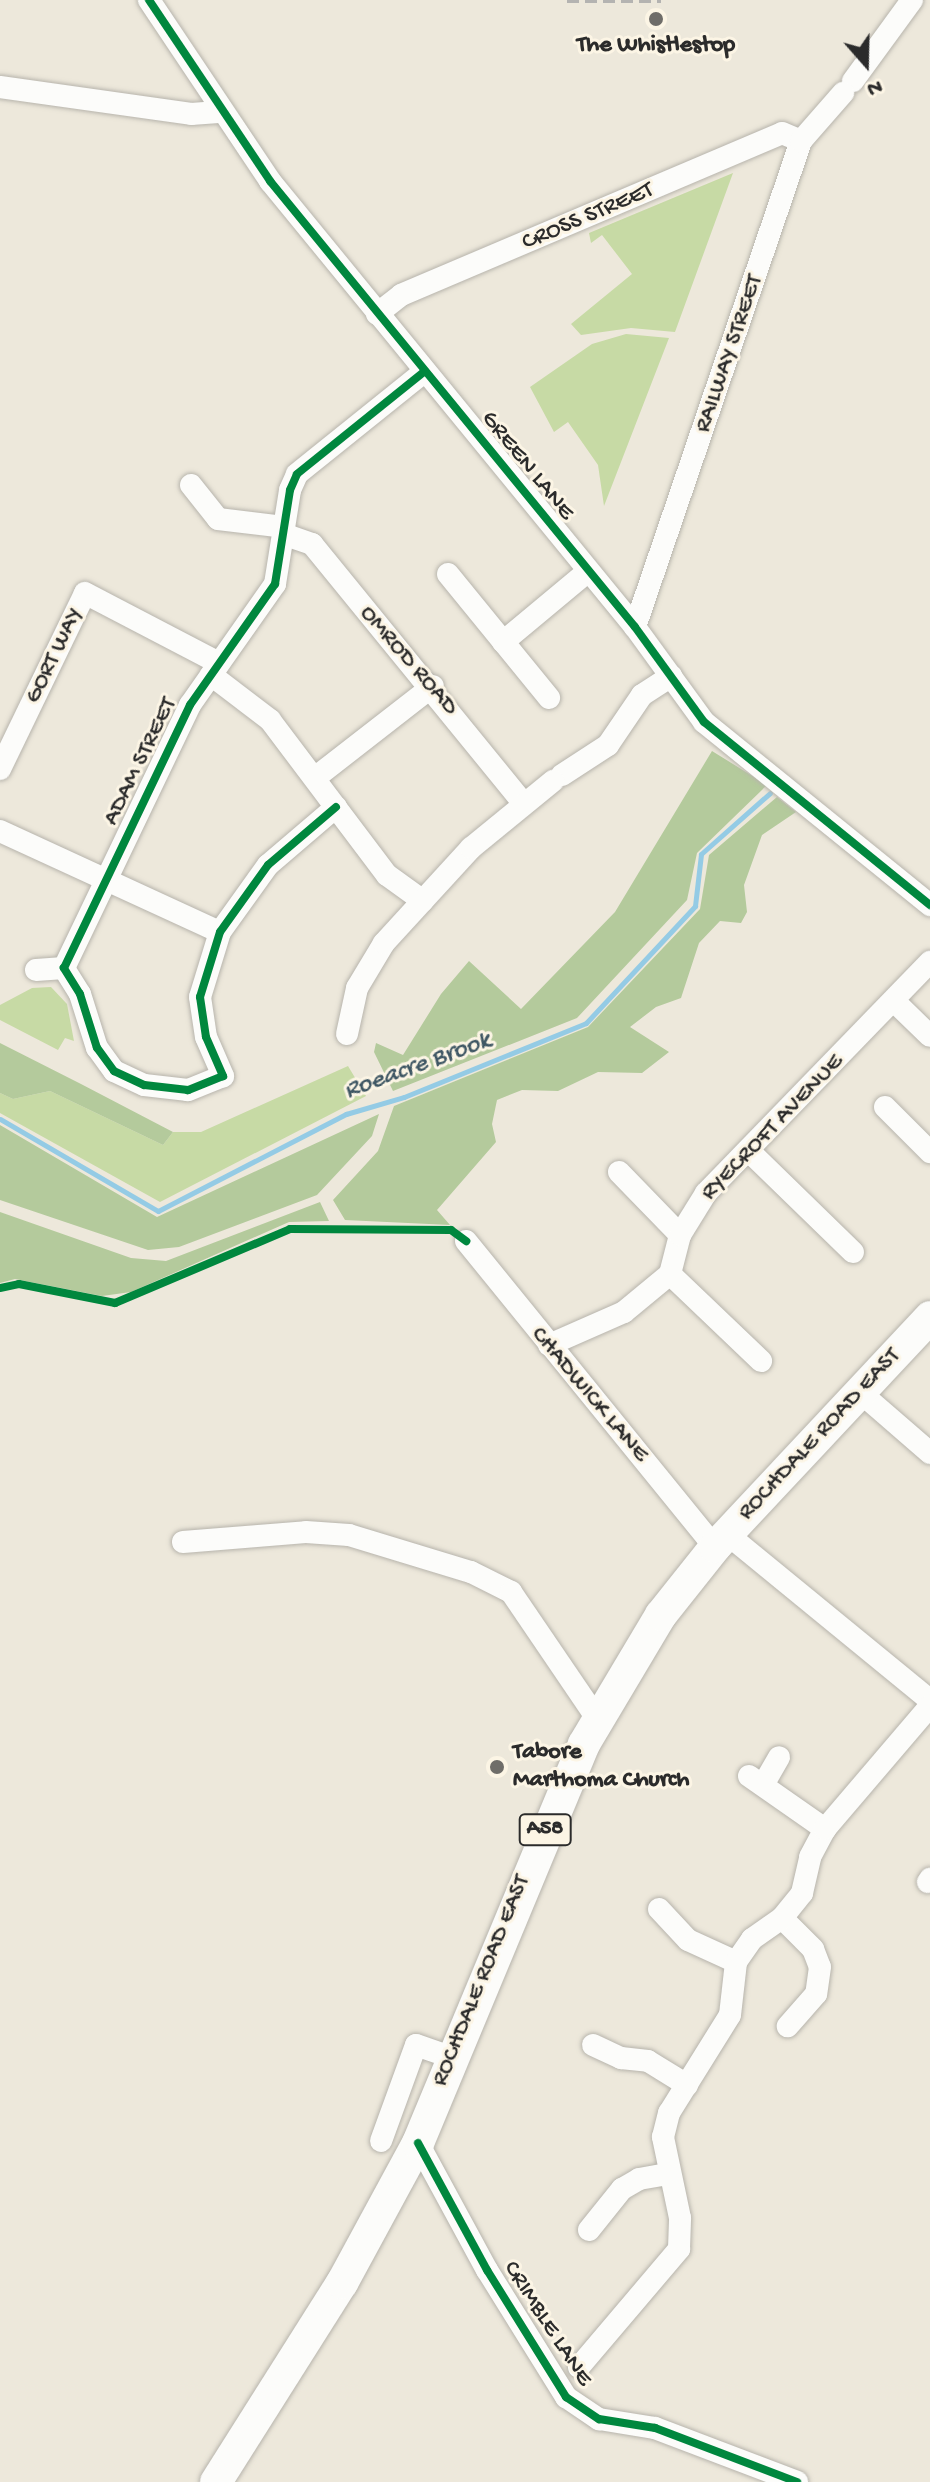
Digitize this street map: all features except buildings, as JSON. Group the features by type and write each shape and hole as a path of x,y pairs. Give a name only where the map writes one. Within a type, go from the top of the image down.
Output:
{"highway":[{"name":"ROCHDALE ROAD EAST","path":"216,2482 342,2283 418,2143 528,1868 598,1720 661,1615 721,1540 862,1394 930,1317"}],"street":[{"name":"GREEN LANE","path":"149,0 270,181 635,627 704,722 930,905"},
{"name":"RAILWAY STREET","path":"635,627 801,141 848,87 912,0"},
{"path":"0,87 191,114 222,112"},
{"name":"CROSS STREET","path":"377,314 401,295 782,133 801,141"},
{"name":"ADAM STREET","path":"64,968 190,705 275,584 297,474 425,371"},
{"name":"OMROD ROAD","path":"191,485 218,519 284,531 312,544 409,668 433,686 523,803"},
{"path":"503,642 587,572"},
{"path":"448,574 549,698"},
{"name":"GORT WAY","path":"0,769 85,593 215,669"},
{"path":"215,669 270,720 387,875 423,901"},
{"path":"346,1040 364,971 423,901 523,803 608,745 642,695 671,676"},
{"path":"316,777 433,686"},
{"path":"36,970 64,968 80,994 97,1048 114,1071 144,1085 188,1090 223,1076 206,1037 200,997 220,932 268,865 336,807"},
{"path":"0,831 220,932"},
{"name":"RYECROFT AVENUE","path":"670,1274 680,1235 706,1193 930,962"},
{"path":"894,1001 930,1036"},
{"path":"885,1107 930,1152"},
{"path":"749,1151 853,1252"},
{"path":"619,1172 680,1235"},
{"name":"CHADWICK LANE","path":"466,1241 549,1345 721,1540 930,1700"},
{"path":"549,1345 624,1312 670,1274 761,1361"},
{"path":"862,1394 930,1453"},
{"path":"183,1542 306,1532 349,1535 471,1572 511,1592 598,1720"},
{"path":"579,2367 684,2251 680,2218 667,2174 663,2137 669,2113 730,2015 736,1962 752,1939 782,1918 802,1893 810,1857 825,1829 930,1706"},
{"path":"779,1757 756,1780 825,1829"},
{"path":"658,1909 688,1940 736,1962"},
{"path":"782,1918 813,1949 820,1967 816,1994 788,2026"},
{"path":"381,2141 416,2045 451,2057"},
{"path":"593,2045 621,2058 648,2061 687,2085"},
{"name":"CRIMBLE LANE","path":"418,2143 487,2270 566,2397 599,2419 655,2428 797,2482"},
{"path":"589,2230 622,2189 639,2179 667,2174"}],"green space":[{"path":"733,173 675,332 631,328 581,335 571,324 632,274 602,235 591,243 589,233"},
{"path":"626,334 669,338 604,506 598,465 568,422 554,432 530,387 592,344"},
{"path":"712,751 767,785 697,853 687,900 577,1018 393,1091 374,1052 376,1043 403,1055 441,994 469,961 521,1009 615,912"},
{"path":"777,797 796,812 762,835 744,885 747,912 741,923 720,921 699,943 681,998 656,1007 630,1027 669,1052 642,1073 598,1072 558,1091 522,1090 497,1100 492,1124 496,1142 437,1210 450,1225 345,1220 333,1200 378,1151 394,1106 588,1027 700,909 709,855"},
{"path":"51,987 67,1004 74,1041 65,1038 58,1050 0,1020 0,1005 32,988"},
{"path":"0,1043 173,1132 163,1145 50,1091 13,1099 0,1093"},
{"path":"348,1066 366,1096 160,1202 0,1113 0,1093 13,1099 50,1091 163,1145 173,1132 201,1132"},
{"path":"379,1114 372,1136 317,1195 179,1247 148,1250 0,1200 0,1125 157,1217"},
{"path":"320,1202 329,1221 289,1222 131,1292 102,1296 15,1279 0,1283 0,1212 131,1258 166,1261"}],"waterway":[{"name":"Roeacre Brook","path":"0,1119 158,1211 346,1114 404,1097 586,1023 695,906 701,854 770,793"}],"railway":[{"path":"567,0 661,0"}],"cycle path":[{"path":"149,0 270,181 635,627 704,722 930,905"},
{"path":"336,807 268,865 220,932 200,997 206,1037 223,1076 188,1090 144,1085 114,1071 97,1048 80,994 64,968 190,705 275,584 290,490 297,474 425,371"},
{"path":"0,1288 19,1284 115,1303 290,1229 451,1230 466,1241"},
{"path":"418,2143 487,2270 566,2397 599,2419 655,2428 797,2482"}],"place":[{"name":"The Whistlestop","path":"656,19"},
{"name":"Tabore Marthoma Church","path":"497,1767"}]}
